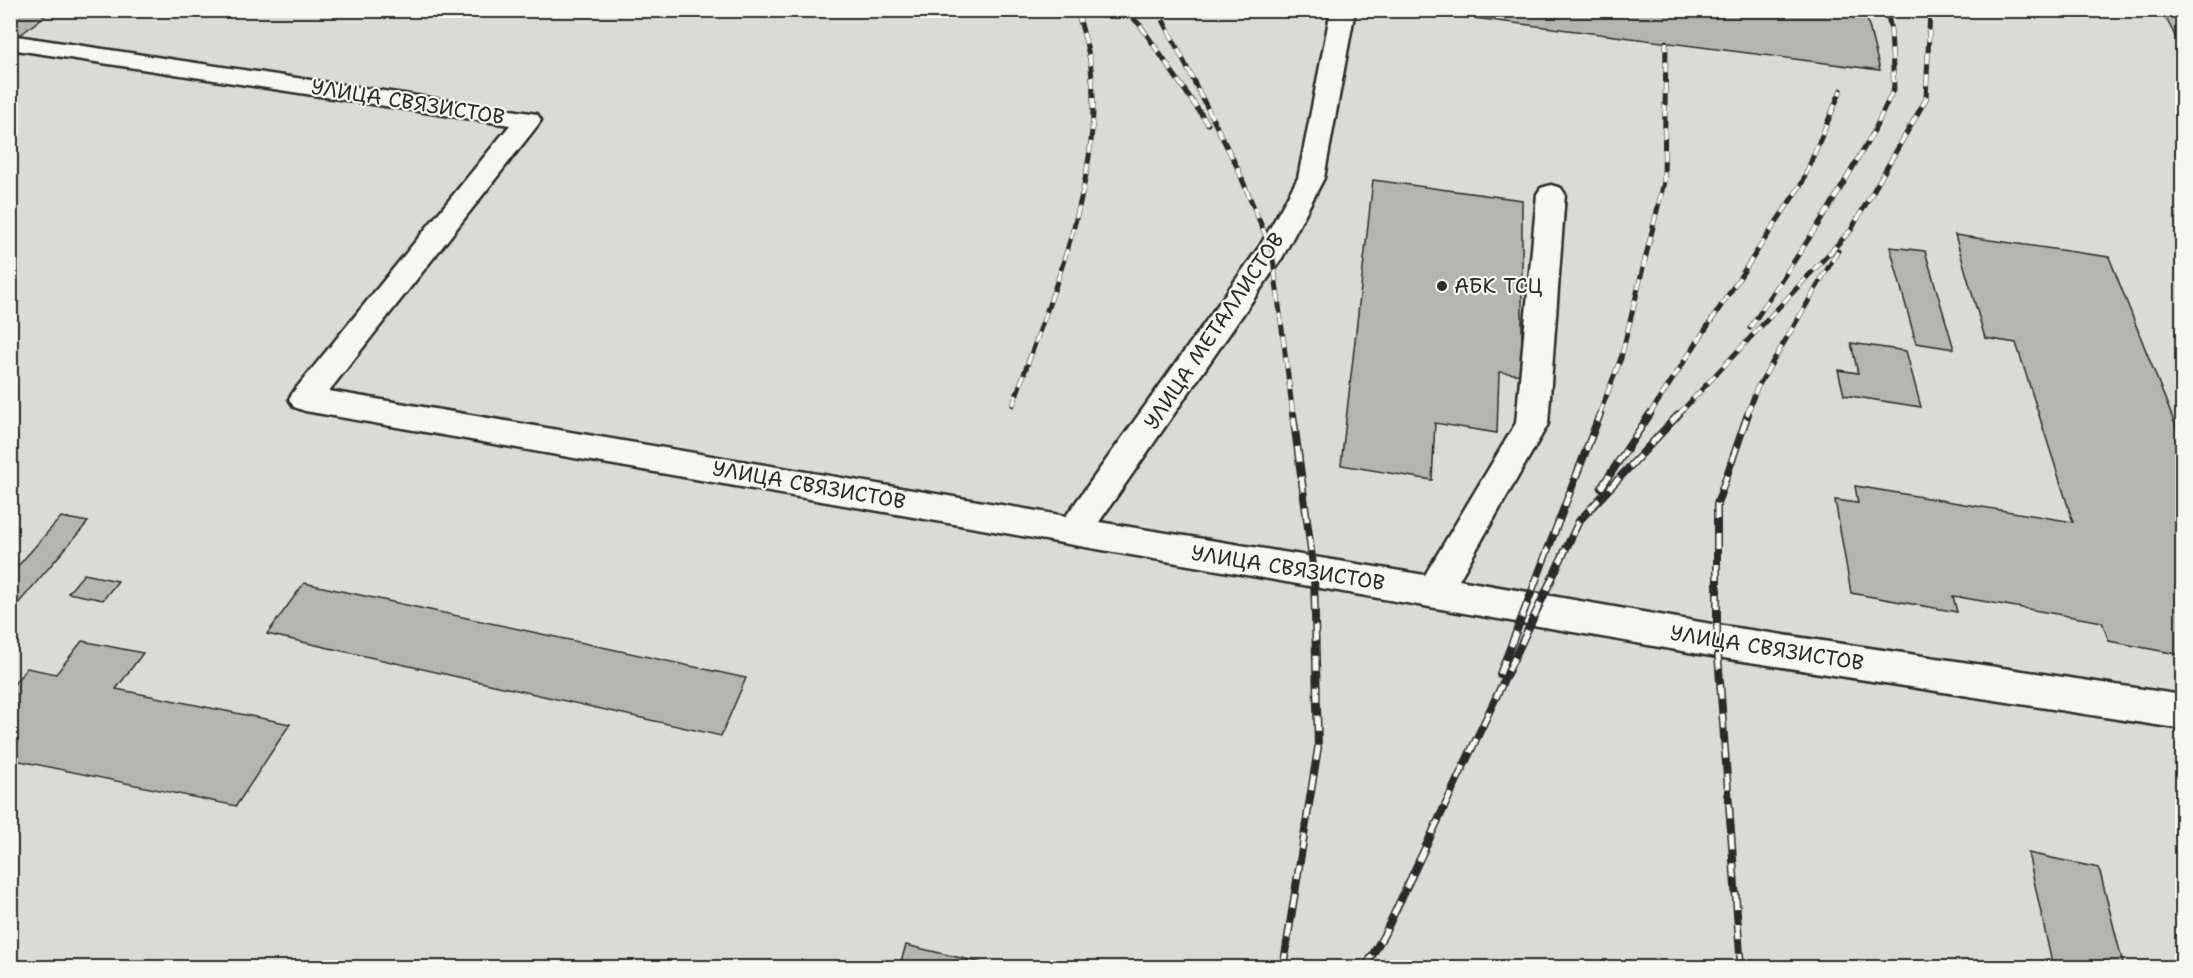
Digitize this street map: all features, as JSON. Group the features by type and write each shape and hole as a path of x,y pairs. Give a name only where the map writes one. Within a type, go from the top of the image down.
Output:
{"street":[{"name":"УЛИЦА МЕТАЛЛИСТОВ","path":"1074,531 1272,252 1311,178 1343,10"},
{"name":"УЛИЦА СВЯЗИСТОВ","path":"10,42 528,120 305,399 1314,573 1434,591 1717,640 2182,712"},
{"path":"1434,591 1532,424 1551,194"}],"shaded area":[{"path":"19,11 2182,11 2182,967 11,968 10,17"}],"building":[{"path":"19,10 52,10 19,36 10,34 10,17"},
{"path":"1435,10 1865,10 1880,70 1435,13"},
{"path":"2162,10 2182,10 2182,50"},
{"name":"АБК ТСЦ","path":"1373,180 1522,200 1522,375 1499,372 1497,433 1435,423 1432,480 1341,465"},
{"path":"1955,235 2109,257 2182,442 2182,655 2109,641 2102,622 1953,596 1957,612 1851,593 1835,500 1858,503 1855,486 2073,522 2016,343 1985,338"},
{"path":"1890,247 1925,251 1954,349 1916,343"},
{"path":"1851,343 1906,351 1921,407 1844,395 1838,370 1858,373"},
{"path":"61,517 88,522 17,605 10,603 10,575"},
{"path":"84,574 118,581 103,600 68,593"},
{"path":"304,583 746,678 721,736 267,634"},
{"path":"82,641 143,653 116,689 290,724 236,806 10,759 10,689 27,668 56,674"},
{"path":"2028,853 2099,868 2124,968 2053,968"},
{"path":"906,945 1003,968 899,968"}],"railway":[{"path":"1013,405 1057,282 1082,196 1090,152 1093,110 1091,68 1077,10"},
{"path":"1125,10 1140,25 1208,124"},
{"path":"1158,10 1237,167 1272,251 1293,415"},
{"path":"1750,328 1831,205 1874,131 1894,88 1891,31 1887,10"},
{"path":"1678,415 1851,230 1926,99 1930,10"},
{"path":"1599,415 1621,358 1664,182 1666,42"},
{"path":"1649,415 1802,183 1841,90"},
{"path":"1747,415 1756,390 1838,251"},
{"path":"1283,968 1318,748 1314,573 1293,414"},
{"path":"1500,674 1600,414"},
{"path":"1601,488 1650,414"},
{"path":"1365,968 1385,933 1579,521 1679,414"},
{"path":"1741,968 1717,641 1717,504 1748,414"}],"place":[{"name":"АБК ТСЦ","path":"1442,286"}]}
